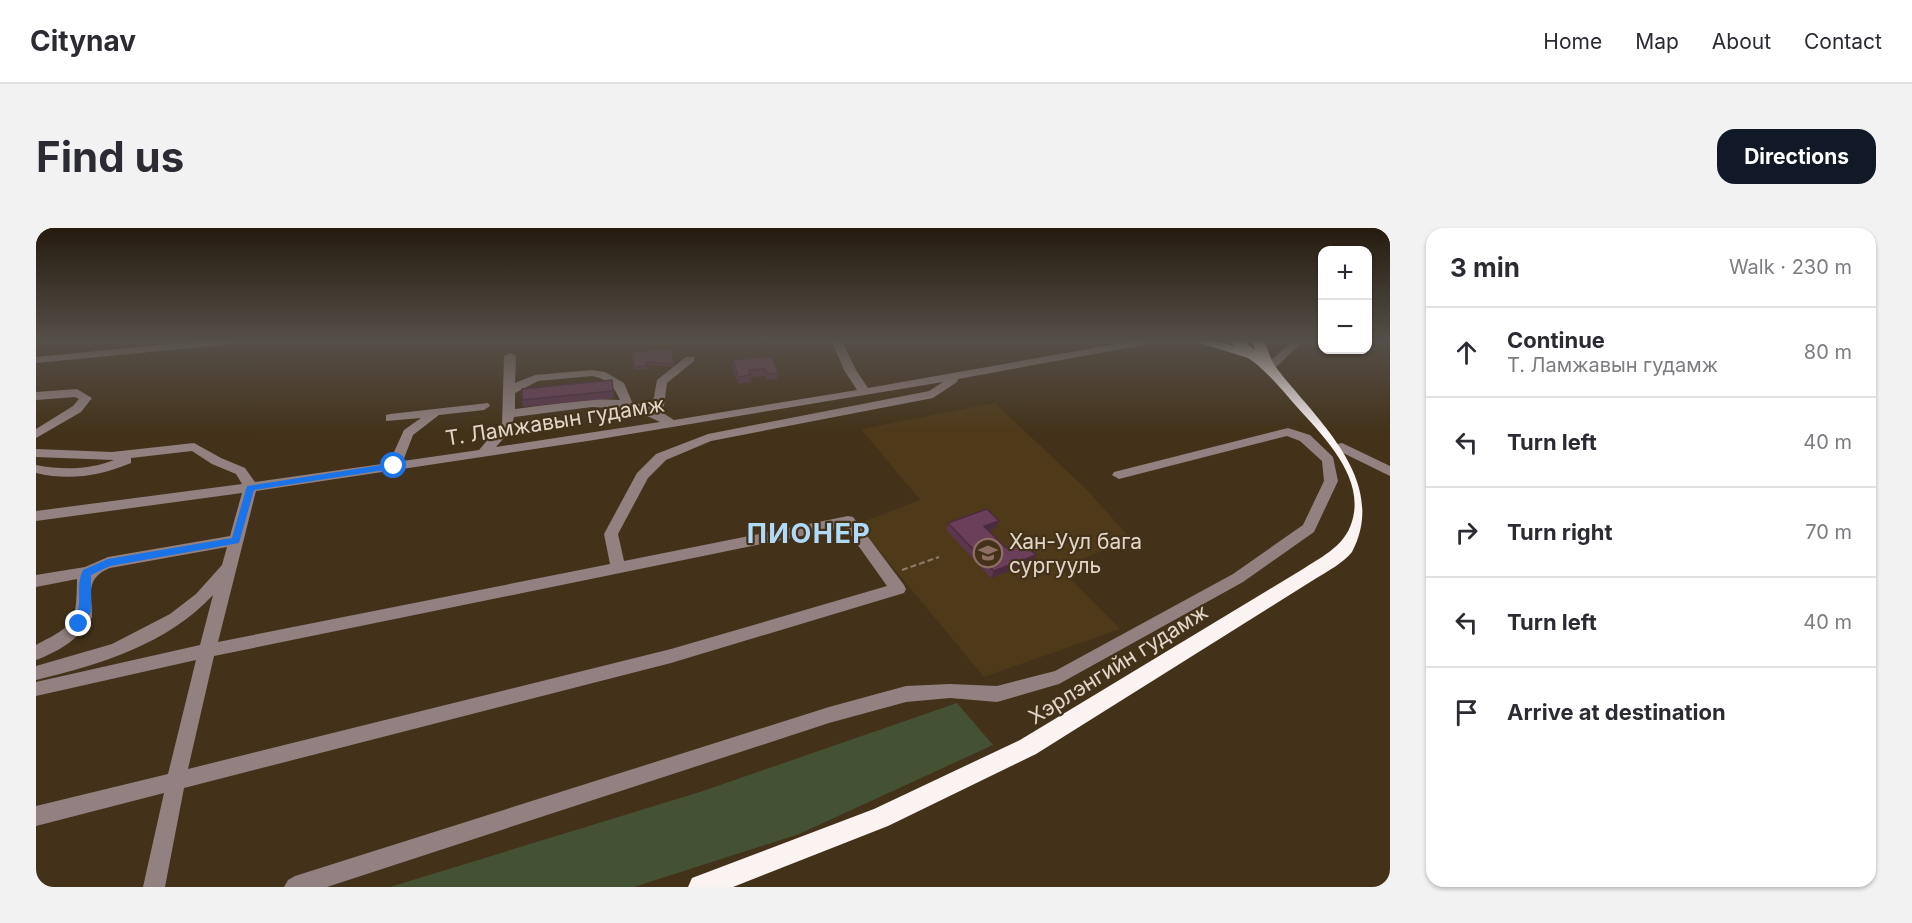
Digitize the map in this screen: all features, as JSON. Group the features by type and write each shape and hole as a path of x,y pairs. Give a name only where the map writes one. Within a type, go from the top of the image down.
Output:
{"highway":[{"name":"Хэрлэнгийн гудамж","path":"701,887 880,818 1028,747 1309,574 1346,548 1358,529 1363,514 1360,482 1342,447 1271,372"}],"street":[{"path":"484,452 504,431 508,414 510,372"},
{"path":"658,412 661,382 674,372"},
{"path":"851,372 865,392"},
{"name":"Т. Ламжавын гудамж","path":"36,516 250,488 985,372"},
{"path":"509,391 535,378 592,373 605,375 620,386 627,405"},
{"path":"618,567 610,534 624,515 642,476 661,457 708,438 933,394 957,377"},
{"path":"36,396 77,393 86,398 77,409 36,434"},
{"path":"508,414 595,403 627,405 658,412 671,423"},
{"path":"390,418 436,414 484,406"},
{"path":"394,466 408,433 436,414"},
{"path":"295,887 818,719 895,697 950,691 997,694 1059,677 1238,578 1309,528 1331,481 1331,465 1322,453 1305,438 1288,432 1119,475"},
{"path":"36,453 88,456 137,454 194,447 211,459 239,469 249,480 250,488 206,651 174,783 154,887"},
{"path":"1342,447 1390,472"},
{"path":"36,469 65,473 88,471 120,462 137,454"},
{"path":"36,689 206,651 848,521 898,589 670,656 36,816"},
{"path":"36,581 87,572 108,562 236,540"},
{"path":"36,673 126,645 169,623 194,605 229,567"},
{"path":"36,653 68,636 84,617 87,572"}],"path":[{"path":"888,575 939,557"}],"shaded area":[{"name":"Хан-Уул бага сургууль","path":"995,403 1086,489 1131,539 1060,568 1120,629 984,677 857,524 920,500 861,429"}],"green space":[{"path":"957,703 993,745 799,834 634,887 390,887 703,791"}],"building":[{"path":"736,372 750,372 751,375 738,377"},
{"path":"612,380 613,391 522,400 522,389"},
{"path":"987,509 999,521 984,526 1006,548 1022,542 1036,555 994,571 948,523"}],"place":[{"name":"Хан-Уул бага сургууль","path":"988,553"}],"district":[{"name":"ПИОНЕР","path":"809,533"}],"route":[{"path":"79,624 86,612 87,597 84,580 87,572 92,568 108,562 236,540 250,488 394,466"}]}
